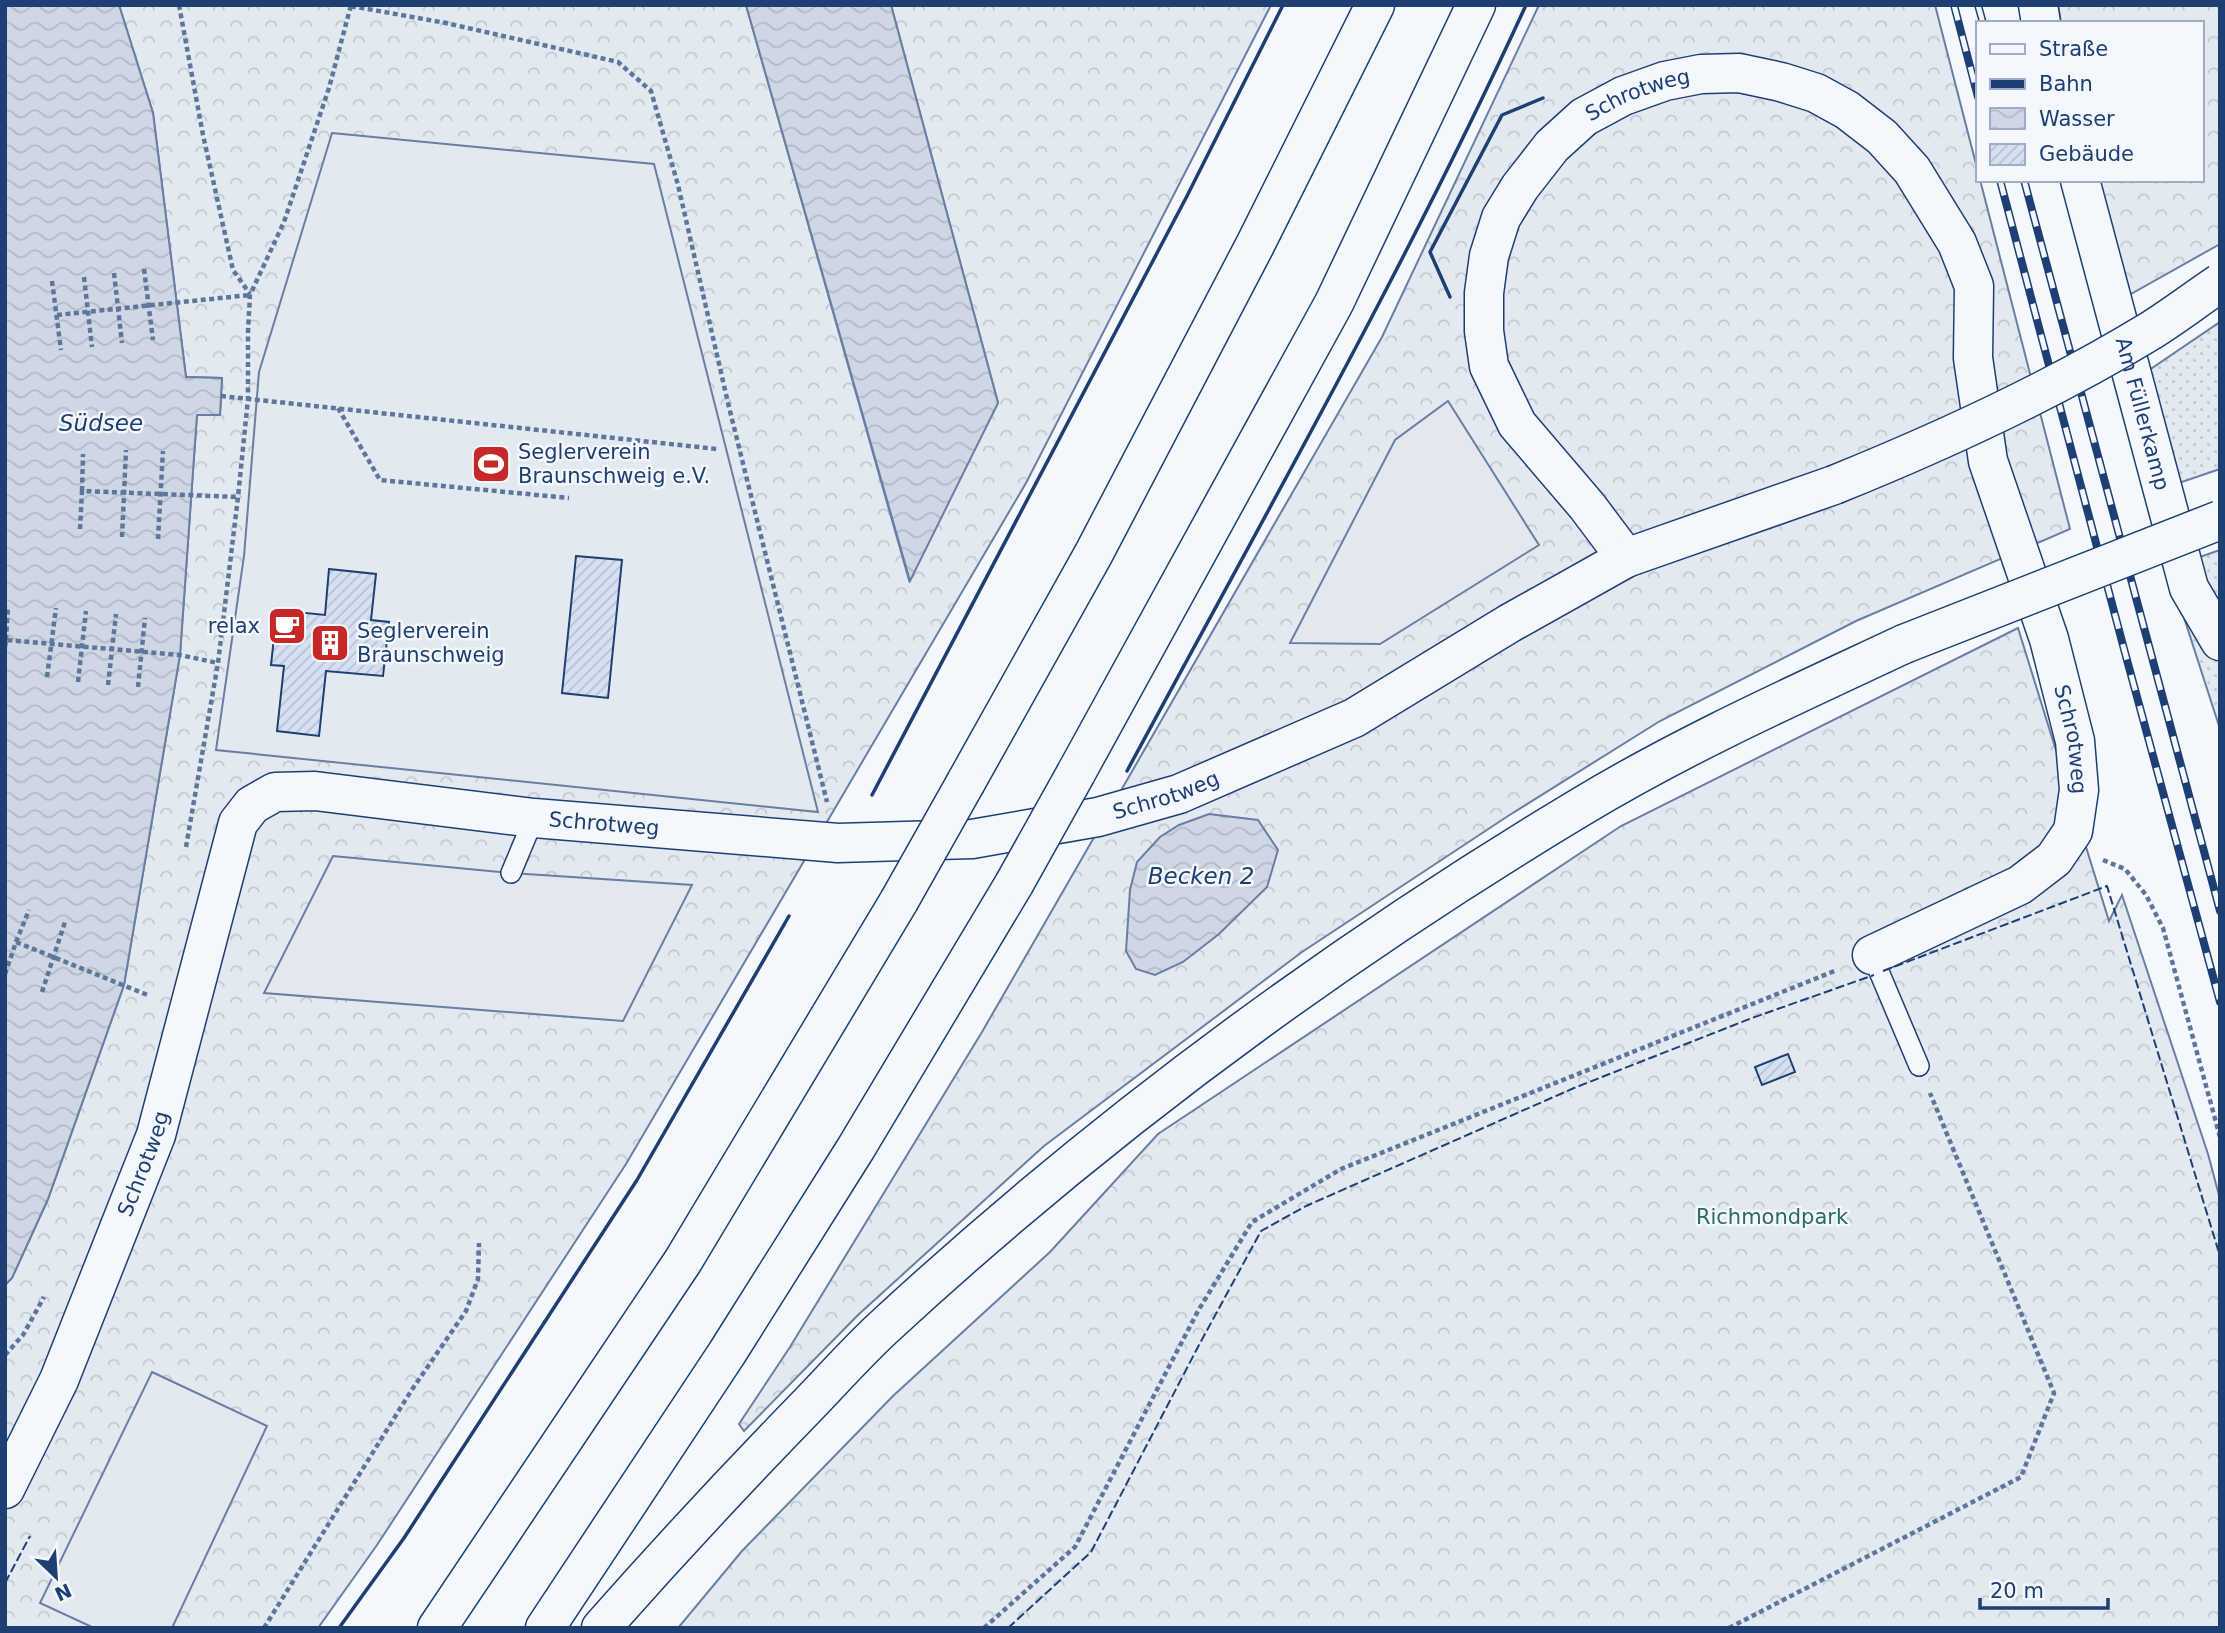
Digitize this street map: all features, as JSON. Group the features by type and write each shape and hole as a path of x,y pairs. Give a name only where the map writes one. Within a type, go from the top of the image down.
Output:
{"main road":[{"path":"437,1628 575,1426 683,1261 898,901 1094,553 1255,245 1375,5"},
{"path":"545,1628 719,1364 856,1148 1014,884 1334,303 1476,5"},
{"name":"Schrotweg","path":"1626,558 1587,506 1517,424 1489,366 1483,331 1484,293 1489,256 1501,218 1520,187 1552,146 1584,117 1623,96 1665,81 1701,74 1739,73 1816,93 1847,110 1882,137 1912,170 1957,243 1974,286 1973,358 1988,461 2049,639 2075,741 2079,790 2073,831 2054,859 2020,885 1872,956"},
{"name":"Am Füllerkamp","path":"2081,182 2189,588 2220,640"},
{"name":"Schrotweg","path":"5,1489 59,1380 156,1135 238,823 252,805 275,792 315,792 534,818 838,843 972,839 1098,817 1179,794 1354,718 1510,623 1626,558 1834,485 1925,449 2084,368 2151,330 2220,283"},
{"path":"601,1628 713,1502 881,1330 1007,1215 1140,1107 1282,1001 1426,905 1581,807 1728,726 1904,644 2220,520"}],"lane":[{"path":"511,873 534,818"},
{"path":"1872,956 1919,1066"}],"path":[{"path":"179,5 203,135 233,270 250,295"},
{"path":"185,855 218,663 238,497 248,399 250,295 284,222 329,88 351,6 446,23 618,62 651,91 678,186 728,402 838,843"},
{"path":"144,269 153,340"},
{"path":"114,273 122,343"},
{"path":"84,277 92,347"},
{"path":"52,281 61,349"},
{"path":"57,315 250,295"},
{"path":"221,396 717,449"},
{"path":"338,408 380,480 569,498"},
{"path":"122,537 126,450"},
{"path":"158,539 163,450"},
{"path":"80,529 83,454"},
{"path":"82,492 238,497"},
{"path":"5,647 8,606"},
{"path":"47,677 56,608"},
{"path":"78,682 86,611"},
{"path":"108,685 116,614"},
{"path":"138,687 145,618"},
{"path":"6,640 180,655 218,663"},
{"path":"2054,859 2095,857 2125,870 2146,895 2163,928 2220,1137"},
{"path":"5,974 29,910"},
{"path":"42,992 65,922"},
{"path":"16,942 157,999"},
{"path":"984,1628 1075,1547 1198,1311 1252,1222 1341,1169 1872,956"},
{"path":"1729,1628 2021,1477 2054,1393 1919,1066"},
{"path":"264,1628 411,1391 466,1311 478,1279 478,1243"},
{"path":"5,1355 23,1335 47,1292"}],"green space":[{"path":"119,5 746,5 909,580 998,403 891,5 1271,5 1026,483 626,1164 377,1545 318,1628 5,1628 5,1285 12,1278 48,1199 124,985 180,655 197,414 220,414 222,378 186,377 153,113"},
{"path":"1539,5 1935,5 1976,164 1976,182 1981,182 2070,529 1856,621 1660,721 1508,816 1302,952 1044,1146 858,1315 744,1431 739,1424 790,1347 982,1032 1382,337"},
{"path":"2058,5 2220,5 2220,244 2122,299 2096,182 2204,182 2204,21 2061,21"},
{"name":"Seglerverein Braunschweig e.V.","path":"332,133 654,164 818,812 216,750 244,556 259,372"},
{"path":"2220,322 2220,469 2176,484 2142,375"},
{"path":"2220,550 2220,729 2168,568"},
{"name":"Richmondpark","path":"2018,628 2109,921 2122,895 2208,1154 2220,1199 2220,1628 678,1628 742,1551 893,1396 1050,1252 1158,1134 1621,826"},
{"path":"152,1372 267,1426 172,1628 94,1628 40,1603"}],"shaded area":[{"path":"1448,401 1539,545 1380,644 1290,643 1395,440"},
{"path":"333,856 511,873 692,885 623,1021 264,993"}],"water":[{"name":"Südsee","path":"5,5 119,5 153,113 186,377 222,378 220,415 197,415 180,655 124,985 48,1199 12,1278 5,1285"},
{"path":"746,5 891,5 998,403 910,581"},
{"name":"Becken 2","path":"1209,814 1258,820 1278,850 1267,887 1219,934 1183,962 1155,975 1136,969 1126,951 1130,890 1137,862 1160,837 1179,825"}],"building":[{"path":"576,556 622,560 608,698 562,693"},
{"name":"Seglerverein Braunschweig","path":"329,569 376,574 371,620 389,622 383,676 326,671 319,736 277,731 284,666 271,665 277,610 325,615"},
{"path":"1788,1054 1795,1072 1762,1085 1755,1067"}],"railway":[{"path":"1954,5 1976,89"},
{"path":"1978,5 1982,21"},
{"path":"2001,182 2220,1002"},
{"path":"2025,182 2220,911"}],"fence":[{"path":"1883,971 2107,886 2220,1256"},
{"path":"1008,1628 1091,1552 1261,1231 1306,1206 1574,1088 1752,1018 1874,975"},
{"path":"5,1583 30,1536"}],"wall":[{"path":"872,795 1187,196 1283,5"},
{"path":"1127,771 1383,296 1526,5"},
{"path":"1450,297 1430,252 1502,115 1543,98"},
{"path":"339,1628 404,1538 637,1180 789,916"}],"place":[{"name":"Seglerverein Braunschweig e.V.","path":"491,464"},
{"name":"relax","path":"287,626"},
{"name":"Seglerverein Braunschweig","path":"330,643"}]}
